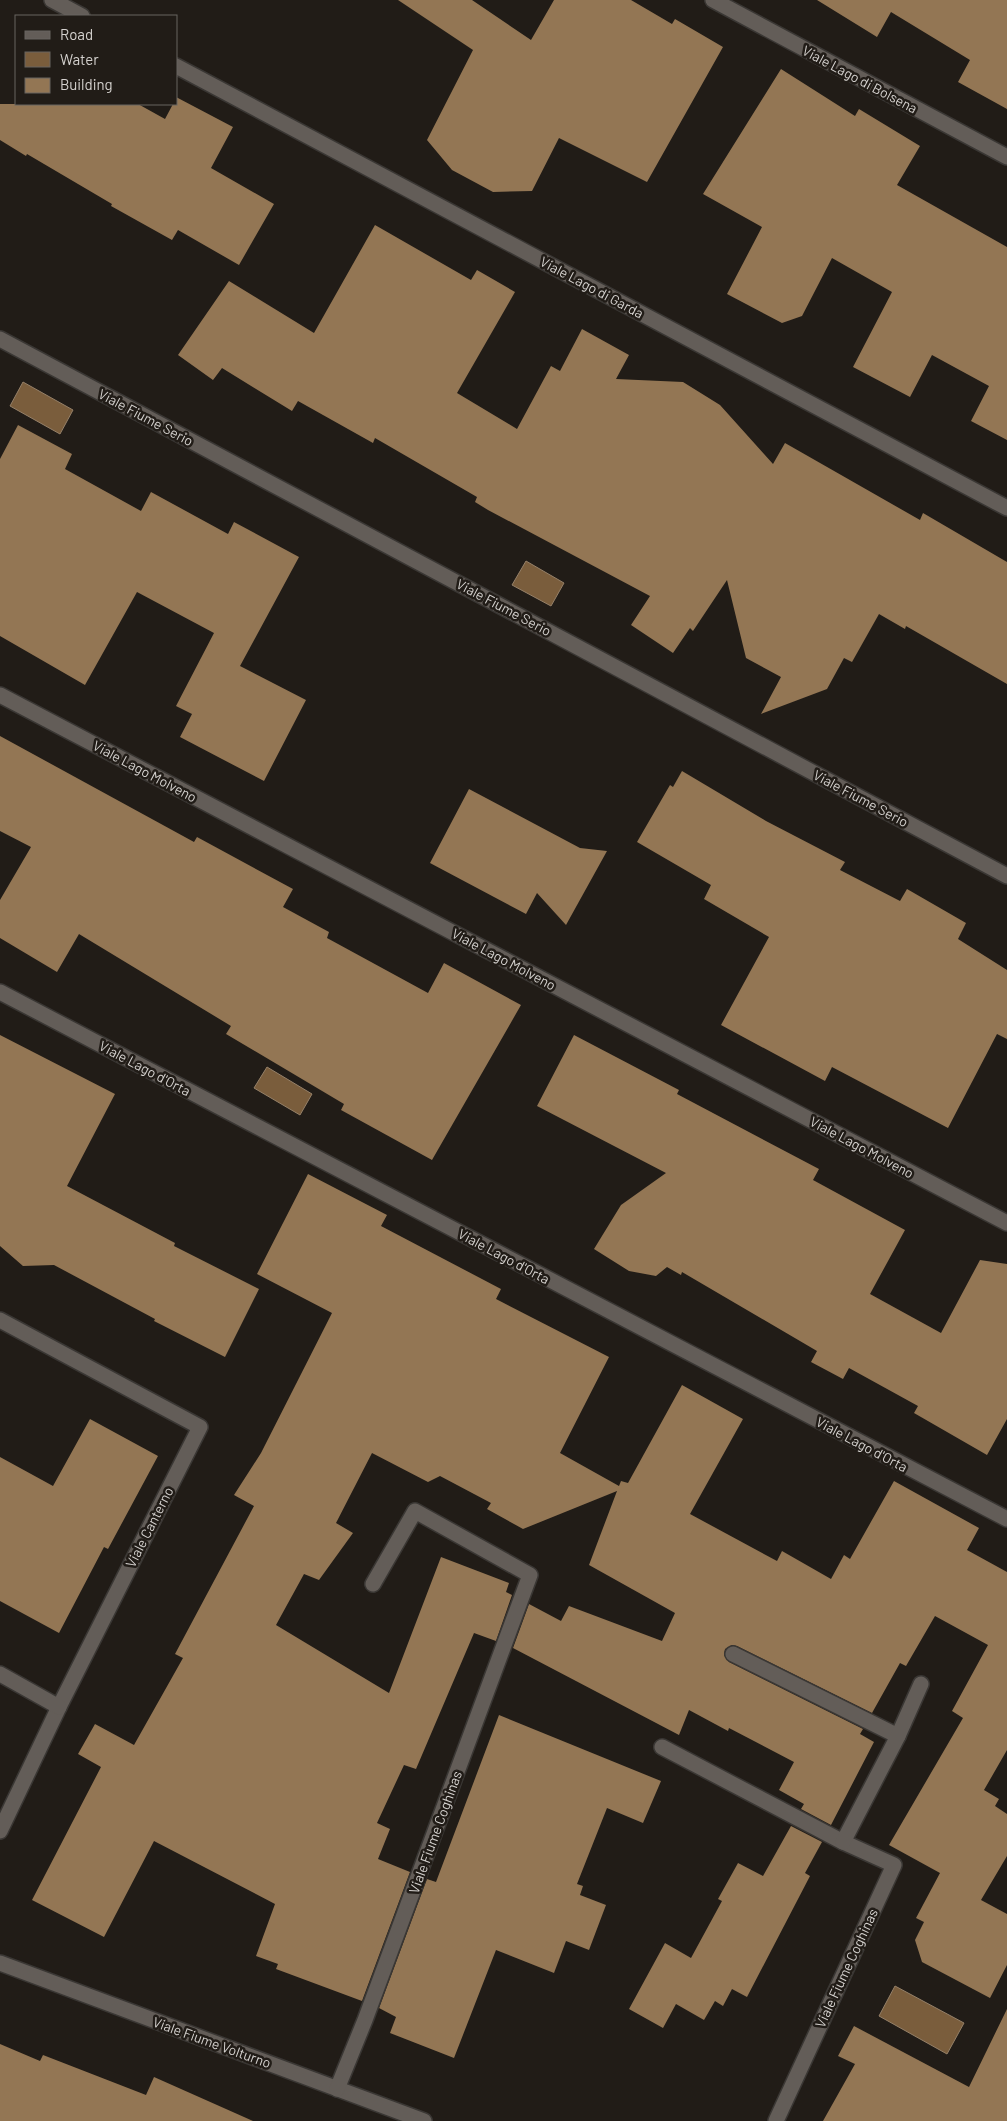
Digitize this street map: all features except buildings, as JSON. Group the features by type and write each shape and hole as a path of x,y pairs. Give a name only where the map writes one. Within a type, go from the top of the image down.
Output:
{"street":[{"path":"52,0 80,15"},
{"name":"Viale Lago di Bolsena","path":"713,0 1007,157"},
{"name":"Viale Lago di Garda","path":"178,67 1007,508"},
{"name":"Viale Fiume Serio","path":"0,339 1007,876"},
{"name":"Viale Lago Molveno","path":"0,695 1007,1223"},
{"name":"Viale Lago d'Orta","path":"0,992 1007,1519"},
{"name":"Viale Canterno","path":"0,1320 200,1426 59,1707 0,1830"},
{"name":"Viale Fiume Coghinas","path":"337,2089 369,2011 530,1575 415,1511 373,1584"},
{"path":"733,1654 898,1736"},
{"path":"0,1674 59,1707"},
{"path":"844,1842 898,1736 921,1684"},
{"name":"Viale Fiume Coghinas","path":"662,1747 844,1842 894,1865 776,2121"},
{"name":"Viale Fiume Volturno","path":"0,1963 424,2121"}],"water":[{"path":"23,382 73,410 60,434 10,406"},
{"path":"526,561 564,583 551,606 512,585"},
{"path":"267,1067 312,1094 300,1115 254,1088"},
{"path":"895,1986 964,2023 947,2054 879,2016"}]}
